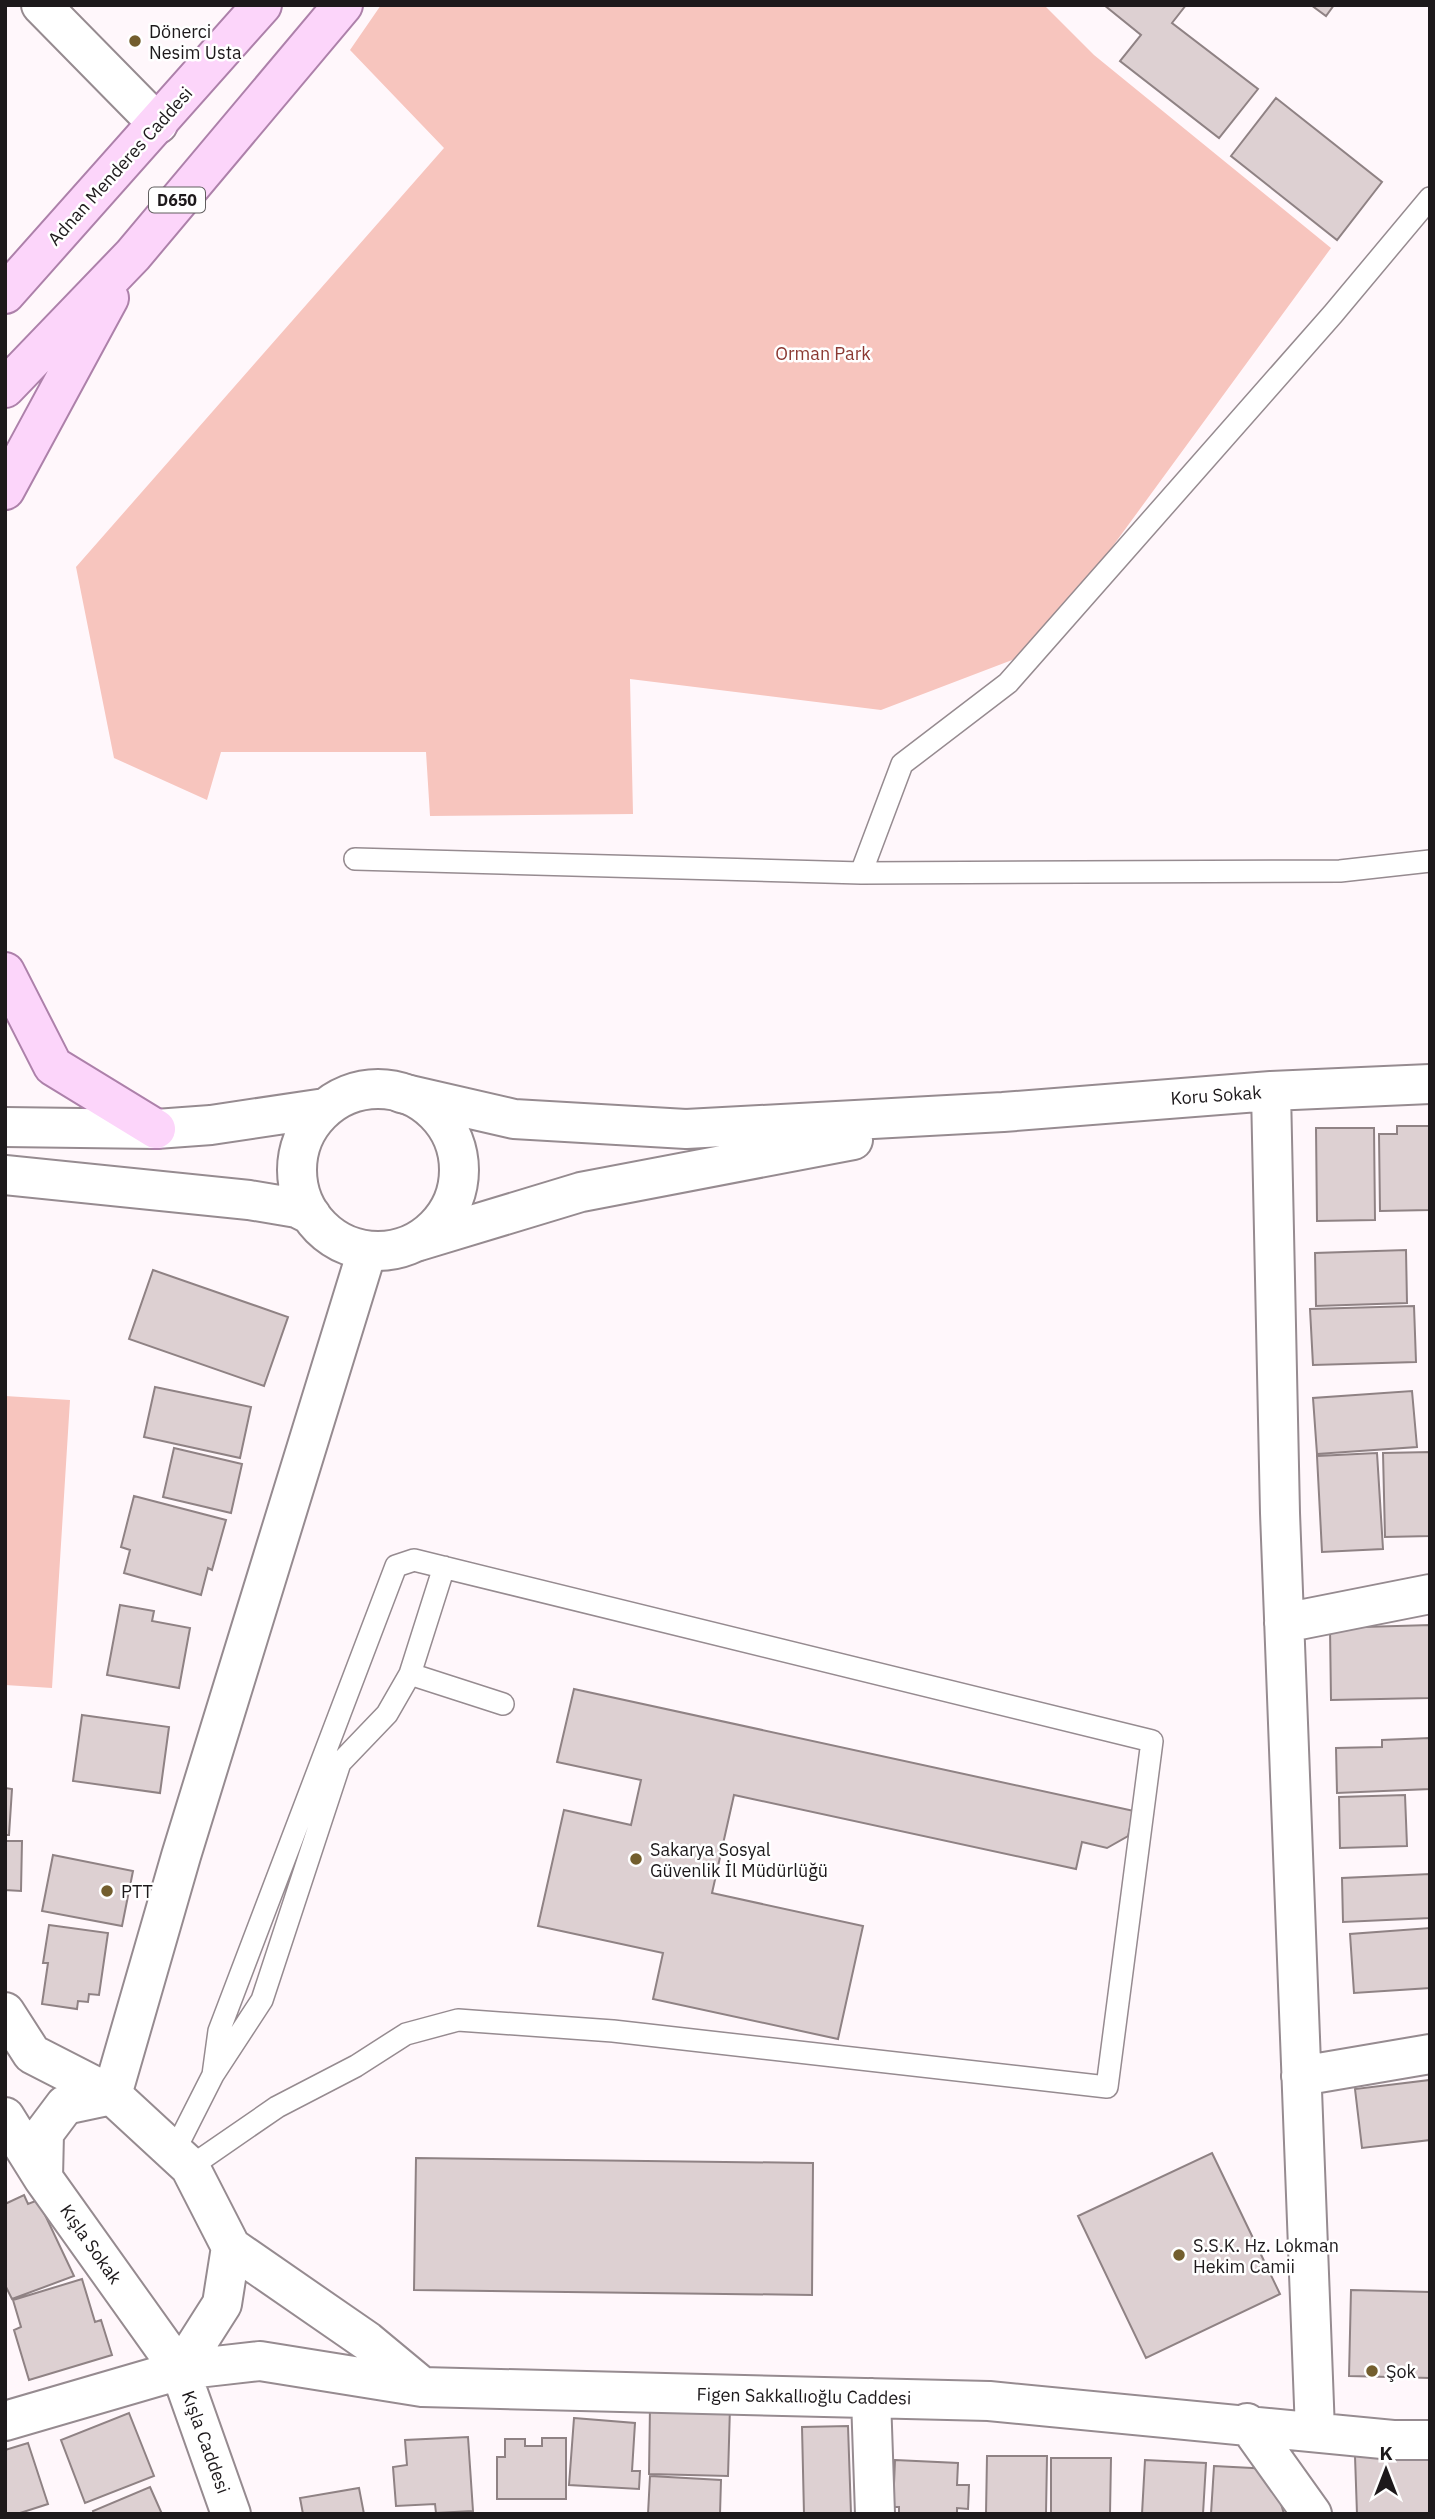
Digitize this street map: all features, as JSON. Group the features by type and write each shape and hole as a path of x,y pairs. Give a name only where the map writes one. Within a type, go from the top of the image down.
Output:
{"main road":[{"name":"Adnan Menderes Caddesi","path":"5,295 262,5"},
{"name":"D650","path":"5,388 133,255 343,5"},
{"path":"5,490 133,255"},
{"path":"5,972 53,1066 156,1129"}],"street":[{"path":"41,5 158,124"},
{"name":"Koru Sokak","path":"1003,1111 1271,1091 1430,1084"},
{"path":"375,1090 401,1093 514,1119 685,1129 1003,1111 581,1192 394,1250 367,1251 341,1243 320,1228 304,1206 297,1180 298,1153 308,1129 325,1108 348,1094 375,1090"},
{"path":"1271,1091 1284,1623 1315,2431"},
{"path":"401,1093 425,1105 444,1124 456,1148 459,1174 453,1201 440,1224 419,1241"},
{"path":"5,1127 156,1129 211,1125 325,1108"},
{"path":"5,1175 249,1200 297,1208 311,1215"},
{"path":"112,2095 181,1856 367,1251"},
{"path":"1284,1623 1430,1594"},
{"path":"5,2012 32,2054 112,2095 182,2159 231,2247 367,2341 422,2387"},
{"path":"1301,2076 1430,2054"},
{"path":"43,2178 44,2133 65,2105 112,2095"},
{"name":"Kışla Sokak","path":"5,2117 43,2178 180,2370"},
{"path":"180,2370 222,2304 231,2247"},
{"name":"Figen Sakkallıoğlu Caddesi","path":"5,2421 180,2370 260,2361 422,2387 989,2400 1247,2423 1393,2440 1430,2440"},
{"name":"Kışla Caddesi","path":"180,2370 232,2514"},
{"path":"871,2398 875,2514"},
{"path":"1247,2423 1312,2514"}],"lane":[{"path":"861,873 902,764 1008,683 1334,314 1430,198"},
{"path":"355,859 861,873 1340,871 1430,861"},
{"path":"414,1560 1152,1741 1107,2087 613,2031 458,2020 406,2034 356,2066 182,2159 213,2075 219,2031 396,1566 414,1560"},
{"path":"213,2075 262,2000 340,1763 387,1714 410,1674 444,1567"},
{"path":"410,1674 503,1704"}],"green space":[{"name":"Orman Park","path":"381,5 1044,5 1094,55 1331,248 1036,651 881,710 630,679 633,814 430,816 426,752 221,752 207,800 114,758 76,567 444,148 350,50"},
{"path":"5,1396 70,1400 52,1688 5,1685"}],"building":[{"path":"1104,5 1186,5 1172,23 1258,89 1219,138 1120,61 1141,35"},
{"path":"1311,5 1334,5 1326,16"},
{"path":"1276,98 1382,182 1337,240 1231,156"},
{"path":"1397,1126 1430,1126 1430,1210 1380,1211 1379,1134 1397,1134"},
{"path":"1316,1128 1374,1128 1375,1220 1317,1221"},
{"path":"1406,1250 1407,1303 1316,1306 1315,1253"},
{"path":"153,1270 288,1317 264,1386 129,1339"},
{"path":"1414,1306 1416,1362 1313,1365 1310,1309"},
{"path":"155,1387 251,1407 240,1458 144,1437"},
{"path":"1412,1391 1417,1447 1317,1454 1313,1398"},
{"path":"174,1448 242,1464 231,1513 163,1497"},
{"path":"1430,1452 1430,1536 1385,1537 1383,1453"},
{"path":"1377,1453 1383,1549 1322,1552 1317,1456"},
{"path":"134,1496 226,1520 212,1570 208,1568 201,1595 124,1573 130,1550 121,1547"},
{"path":"120,1605 154,1611 152,1621 190,1628 179,1688 107,1675"},
{"path":"1430,1625 1430,1698 1331,1700 1330,1628"},
{"name":"Sakarya Sosyal Güvenlik İl Müdürlüğü","path":"574,1689 1134,1811 1128,1836 1107,1848 1082,1842 1076,1869 734,1795 712,1893 863,1926 838,2039 653,1999 663,1953 538,1926 564,1810 631,1825 641,1780 557,1762"},
{"path":"82,1715 169,1727 160,1793 73,1781"},
{"path":"1429,1738 1430,1789 1337,1793 1336,1748 1382,1747 1382,1740"},
{"path":"5,1788 12,1789 9,1835 5,1835"},
{"path":"1405,1795 1407,1846 1340,1848 1339,1797"},
{"path":"5,1841 22,1841 21,1891 5,1890"},
{"path":"53,1855 133,1871 122,1926 42,1911"},
{"path":"1430,1874 1430,1918 1343,1922 1342,1878"},
{"path":"49,1925 108,1933 99,1995 89,1994 88,2002 78,2001 77,2009 42,2004 48,1963 43,1963"},
{"path":"1430,1928 1430,1988 1354,1993 1350,1934"},
{"path":"1430,2080 1430,2140 1362,2148 1355,2089"},
{"name":"S.S.K. Hz. Lokman Hekim Camii","path":"1212,2153 1280,2294 1146,2358 1078,2216"},
{"path":"416,2158 813,2163 812,2295 414,2290"},
{"path":"24,2195 28,2204 38,2200 74,2276 12,2299 5,2285 5,2204"},
{"path":"82,2279 95,2322 101,2320 112,2355 29,2380 14,2330 21,2327 13,2300"},
{"path":"1351,2290 1430,2292 1430,2378 1349,2376"},
{"path":"650,2406 730,2407 728,2476 649,2474"},
{"path":"129,2413 154,2476 85,2503 61,2440"},
{"path":"574,2418 635,2423 632,2471 640,2471 639,2489 569,2485"},
{"path":"848,2426 851,2514 804,2514 802,2427"},
{"path":"468,2437 473,2511 436,2513 435,2504 396,2506 393,2467 407,2465 405,2440"},
{"path":"542,2438 566,2438 566,2499 497,2499 497,2457 505,2457 505,2439 525,2439 525,2446 542,2446"},
{"path":"28,2443 48,2504 17,2514 5,2514 5,2450"},
{"path":"1430,2454 1430,2514 1357,2514 1355,2456"},
{"path":"987,2456 1047,2456 1046,2514 986,2514"},
{"path":"1051,2458 1111,2458 1110,2514 1051,2514"},
{"path":"895,2460 958,2463 957,2485 969,2485 968,2509 957,2508 957,2514 899,2514 899,2507 893,2507"},
{"path":"1145,2460 1206,2463 1203,2514 1142,2514"},
{"path":"1214,2466 1271,2469 1284,2514 1211,2514"},
{"path":"650,2476 721,2480 720,2514 648,2514"},
{"path":"150,2487 162,2514 94,2514 93,2511"},
{"path":"359,2488 364,2514 303,2514 300,2498"}],"place":[{"name":"Dönerci Nesim Usta","path":"135,41"},
{"name":"Sakarya Sosyal Güvenlik İl Müdürlüğü","path":"636,1859"},
{"name":"PTT","path":"107,1891"},
{"name":"S.S.K. Hz. Lokman Hekim Camii","path":"1179,2255"},
{"name":"Şok","path":"1372,2371"}]}
